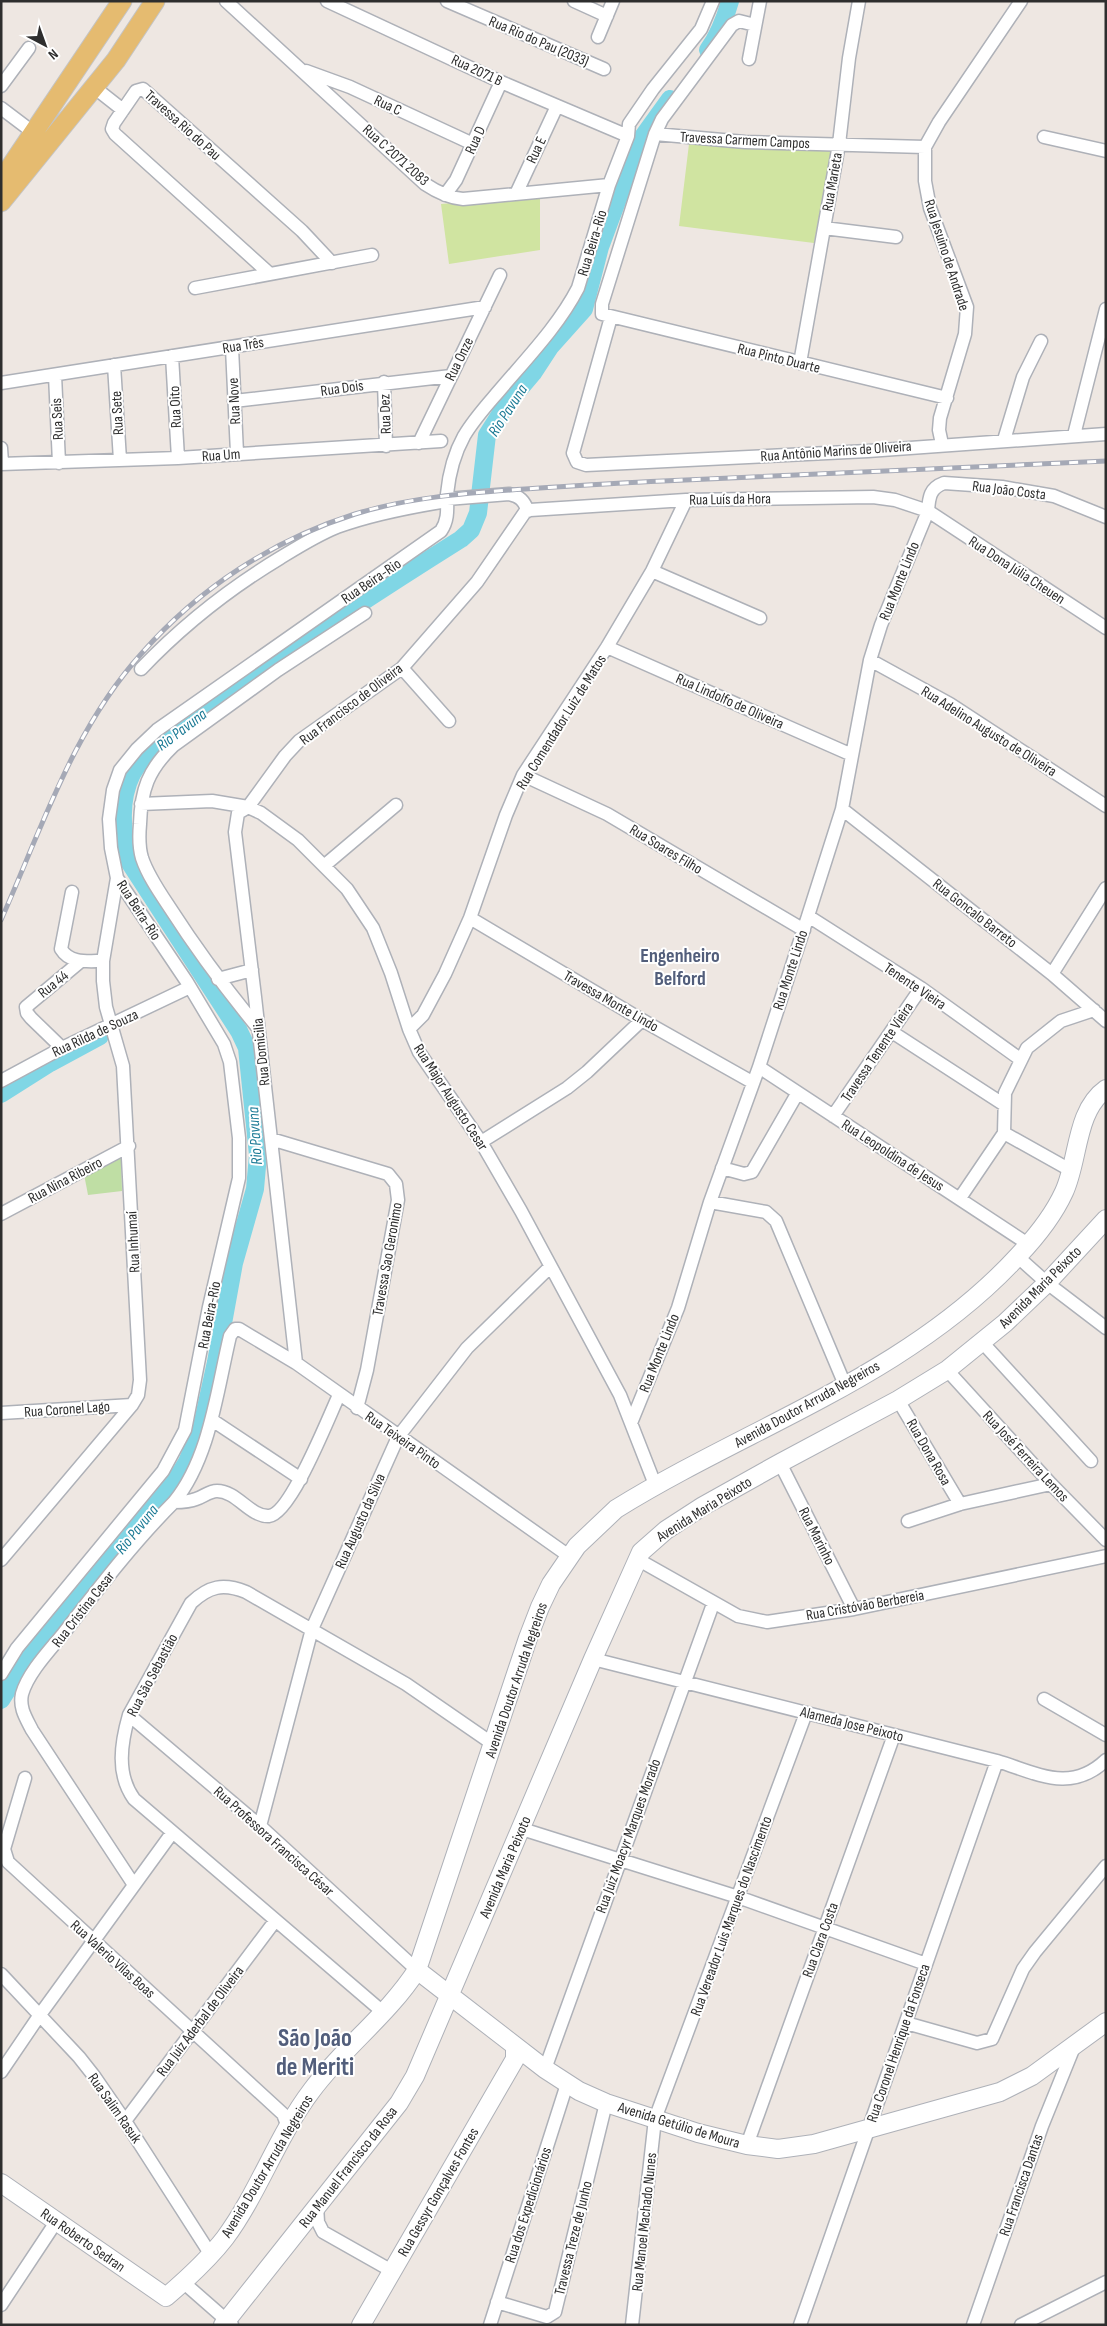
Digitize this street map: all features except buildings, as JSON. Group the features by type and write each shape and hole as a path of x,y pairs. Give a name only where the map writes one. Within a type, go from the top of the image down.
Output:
{"main road":[{"path":"122,1 125,14 129,18 140,20 145,17"},
{"path":"1,181 122,1"},
{"path":"1,202 95,88 155,1"},
{"path":"93,46 106,43 111,45 115,49 116,60"},
{"name":"Avenida Doutor Arruda Negreiros","path":"166,2297 211,2255 225,2238 252,2196 289,2119 326,2073 401,1994 417,1970 528,1638 551,1584 569,1556 616,1509 875,1368 943,1322 988,1285 1023,1250 1058,1204 1072,1171 1083,1124 1095,1098 1106,1088"},
{"name":"Avenida Maria Peixoto","path":"451,1996 593,1659 637,1559 650,1542 666,1530 780,1463 898,1400 947,1370 982,1342 1047,1283 1106,1219"},
{"name":"Avenida Getúlio de Moura","path":"417,1970 451,1996 519,2054 567,2084 606,2103 698,2133 778,2149 814,2144 1000,2092 1032,2076 1106,2022"},
{"name":"Rua Manuel Francisco da Rosa","path":"227,2323 399,2103 415,2076 451,1996"},
{"name":"Rua Gessyr Gonçalves Fontes","path":"361,2325 519,2054"},
{"name":"Rua Roberto Sedran","path":"1,2183 166,2297"}],"street":[{"name":"Rua C 2071 2083","path":"226,1 425,184 446,195 464,199 609,185"},
{"name":"Rua 2071 B","path":"327,1 501,82 628,136"},
{"name":"Rua Rio do Pau (2033)","path":"447,1 604,69"},
{"path":"574,1 607,16"},
{"path":"598,37 613,1"},
{"name":"Rua Beira-Rio","path":"1,1674 18,1648 164,1471 185,1430 209,1307 239,1178 241,1161 230,1062 216,1027 117,878 111,848 109,819 113,790 120,770 136,749 157,730 235,674 430,541 441,531 448,515 447,500 456,454 471,424 530,355 573,298 578,288 609,185 628,136 629,124 653,89 701,29 713,1"},
{"path":"749,59 760,1"},
{"name":"Rua Marieta","path":"800,363 839,144 849,58 859,1"},
{"name":"Rua Jesuino de Andrade","path":"942,444 939,430 940,418 965,334 967,307 930,208 925,181 925,147 939,122 1021,1"},
{"path":"607,315 602,304 655,134 662,120 732,25 739,20 755,25"},
{"path":"1,86 29,48"},
{"name":"Rua C","path":"302,69 350,87 473,144"},
{"name":"Rua D","path":"446,195 456,180 501,82"},
{"path":"95,88 122,110"},
{"name":"Travessa Rio do Pau","path":"270,274 115,134 112,129 136,90 143,89 302,231 332,263"},
{"name":"Rua E","path":"516,194 557,106"},
{"path":"1,108 34,133"},
{"name":"Travessa Carmem Campos","path":"655,134 745,142 925,147"},
{"path":"1044,136 1106,151"},
{"path":"824,228 896,237"},
{"path":"196,288 372,255"},
{"name":"Rua Onze","path":"419,443 500,275"},
{"name":"Rua Três","path":"1,383 485,307"},
{"path":"1074,435 1106,309"},
{"name":"Rua Pinto Duarte","path":"607,315 947,398"},
{"name":"Rua Antônio Marins de Oliveira","path":"607,315 573,453 577,462 586,465 868,450 1106,434"},
{"path":"1004,440 1023,377 1040,341"},
{"name":"Rua Nove","path":"232,348 237,453"},
{"name":"Rua Oito","path":"172,356 178,458"},
{"name":"Rua Sete","path":"114,366 120,460"},
{"name":"Rua Seis","path":"55,375 59,462"},
{"name":"Rua Dois","path":"234,401 384,382 451,376"},
{"name":"Rua Dez","path":"384,382 386,446"},
{"name":"Rua Um","path":"2,464 178,458 441,441"},
{"path":"1,448 2,464"},
{"name":"Rua João Costa","path":"928,511 930,495 936,486 944,483 1002,487 1046,494 1106,517"},
{"path":"141,669 201,611 256,572 311,540 336,528 371,516 447,500 471,497 517,496 524,501 529,510"},
{"name":"Rua Luís da Hora","path":"529,510 686,500 873,496 895,500 928,511"},
{"name":"Rua Comendador Luiz de Matos","path":"409,1029 424,1015 470,918 506,815 523,775 607,647 652,571 686,500"},
{"name":"Rua Francisco de Oliveira","path":"248,807 285,756 300,740 402,668 477,582 522,515 529,510"},
{"name":"Rua Dona Júlia Cheuen","path":"928,511 1106,628"},
{"name":"Rua Monte Lindo","path":"631,1423 678,1308 710,1202 804,930 842,809 870,660 881,625 928,511"},
{"path":"652,571 760,618"},
{"path":"258,1028 218,979 156,886 142,858 139,835 141,804 158,760 173,746 278,670 365,612"},
{"name":"Rua Lindolfo de Oliveira","path":"607,647 852,755"},
{"name":"Rua Adelino Augusto de Oliveira","path":"870,660 950,704 1106,806"},
{"path":"402,668 448,721"},
{"name":"Rua Soares Filho","path":"523,775 608,814 804,930"},
{"name":"Rua Major Augusto Cesar","path":"141,804 212,801 248,807 284,830 325,865 347,889 373,928 391,973 409,1029 427,1064 481,1142 620,1395 656,1487"},
{"path":"325,865 396,805"},
{"name":"Rua Domicilia","path":"248,807 238,813 235,832 296,1363"},
{"name":"Rua Goncalo Barreto","path":"842,809 1052,974 1106,1021"},
{"name":"Rua Inhumaí","path":"1,1560 132,1405 138,1394 140,1380 129,1146 123,1066 104,995 103,961 117,878"},
{"path":"1052,974 1106,888"},
{"path":"72,892 61,949 66,956 81,962 103,961"},
{"name":"Tenente Vieira","path":"808,916 920,988 1020,1059"},
{"name":"Travessa Monte Lindo","path":"470,918 642,1020 752,1082"},
{"name":"Rua 44","path":"62,1048 27,1014 26,1007 81,962"},
{"path":"218,979 252,970"},
{"name":"Rua Rilda de Souza","path":"1,1081 62,1048 190,987"},
{"name":"Travessa Tenente Vieira","path":"833,1116 892,1032 920,988"},
{"path":"960,1198 1004,1134 1003,1104 1005,1092 1027,1048 1061,1021 1094,1010"},
{"path":"481,1142 567,1088 587,1072 642,1020"},
{"path":"892,1032 1003,1104"},
{"name":"Rua Leopoldina de Jesus","path":"758,1067 960,1198 1023,1250 1047,1283 1106,1328"},
{"path":"722,1168 744,1174 752,1172 798,1094"},
{"path":"1004,1134 1072,1171"},
{"name":"Travessa Sao Geronimo","path":"271,1139 388,1174 396,1184 398,1200 367,1370 357,1408"},
{"name":"Rua Nina Ribeiro","path":"1,1214 129,1146"},
{"path":"710,1202 766,1212 776,1221 845,1385"},
{"name":"Rua Augusto da Silva","path":"260,1826 312,1629 398,1437 467,1348 550,1267"},
{"name":"Rua Teixeira Pinto","path":"236,1329 296,1363 398,1437 569,1556"},
{"name":"Rua Cristina Cesar","path":"134,1885 32,1730 21,1704 23,1693 48,1653 134,1544 174,1502 188,1481 212,1420 230,1336 236,1329"},
{"path":"982,1342 1091,1461"},
{"name":"Rua José Ferreira Lemos","path":"947,1370 1051,1484 1106,1540"},
{"path":"174,1502 195,1500 210,1492 218,1491 232,1496 261,1514 272,1515 287,1502 300,1479 339,1395"},
{"name":"Rua Dona Rosa","path":"898,1400 960,1504"},
{"name":"Rua Coronel Lago","path":"1,1413 132,1405"},
{"path":"212,1420 300,1479"},
{"name":"Rua Marinho","path":"780,1463 854,1609"},
{"path":"908,1521 960,1504 1051,1484"},
{"name":"Rua Cristóvão Berbereia","path":"637,1559 713,1604 738,1616 767,1622 854,1609 1106,1556"},
{"name":"Rua São Sebastião","path":"384,2013 134,1799 126,1788 122,1776 123,1736 129,1715 191,1603 206,1590 223,1586 233,1587 312,1629 406,1684 493,1744"},
{"name":"Rua Juiz Moacyr Marques Morado","path":"545,2069 683,1682 713,1604"},
{"name":"Alameda Jose Peixoto","path":"593,1659 997,1761 1059,1780 1087,1775 1106,1760"},
{"path":"1044,1699 1106,1735"},
{"name":"Rua Vereador Luis Marques do Nascimento","path":"655,2119 806,1713"},
{"name":"Rua Professora Francisca César","path":"129,1715 260,1826 417,1970"},
{"name":"Rua Clara Costa","path":"747,2144 894,1735"},
{"name":"Rua Coronel Henrique da Fonseca","path":"800,2325 997,1761"},
{"name":"Rua Valerio Vilas Boas","path":"25,1778 4,1849 4,1855 8,1862 289,2119"},
{"path":"522,1829 738,1897 926,1964"},
{"path":"1,2072 39,2016 172,1833"},
{"path":"906,2023 977,2043 992,2039 1023,1969 1106,1866"},
{"name":"Rua Juiz Aderbal de Oliveira","path":"125,2121 276,1921"},
{"name":"Rua Salim Rasuk","path":"1,1974 79,2057 125,2121 211,2255"},
{"name":"Rua Francisca Dantas","path":"973,2325 1042,2126 1074,2047"},
{"name":"Rua dos Expedicionários","path":"490,2325 567,2084"},
{"name":"Travessa Treze de Junho","path":"497,2302 547,2317 555,2312 606,2103"},
{"name":"Rua Manoel Machado Nunes","path":"632,2325 655,2119"},
{"path":"317,2206 318,2222 323,2232 392,2271"},
{"path":"1,2305 56,2222"},
{"path":"183,2282 227,2323"},
{"path":"1021,2325 1106,2282"}],"green space":[{"path":"689,144 832,148 814,243 679,226"},
{"path":"540,196 540,250 449,264 441,204"},
{"path":"114,1159 121,1159 122,1191 88,1195 84,1174"}],"waterway":[{"name":"Rio Pavuna","path":"708,50 721,27 730,1"},
{"name":"Rio Pavuna","path":"1,1700 22,1667 174,1483 187,1462 202,1426 234,1263 255,1189 258,1155 247,1048 239,1031 128,860 123,827 123,806 132,774 147,754 166,737 302,642 461,539 471,530 478,513 487,435 506,405 533,373 550,347 584,309 600,247 639,142 670,99"},
{"path":"1,1094 50,1063 100,1036"}],"railway":[{"path":"1,920 45,815 78,747 118,683 142,653 164,629 213,587 267,552 325,525 355,514 397,503 482,492 646,482 1106,461"}],"district":[{"name":"Engenheiro Belford","path":"680,966"},
{"name":"São João de Meriti","path":"315,2052"}]}
